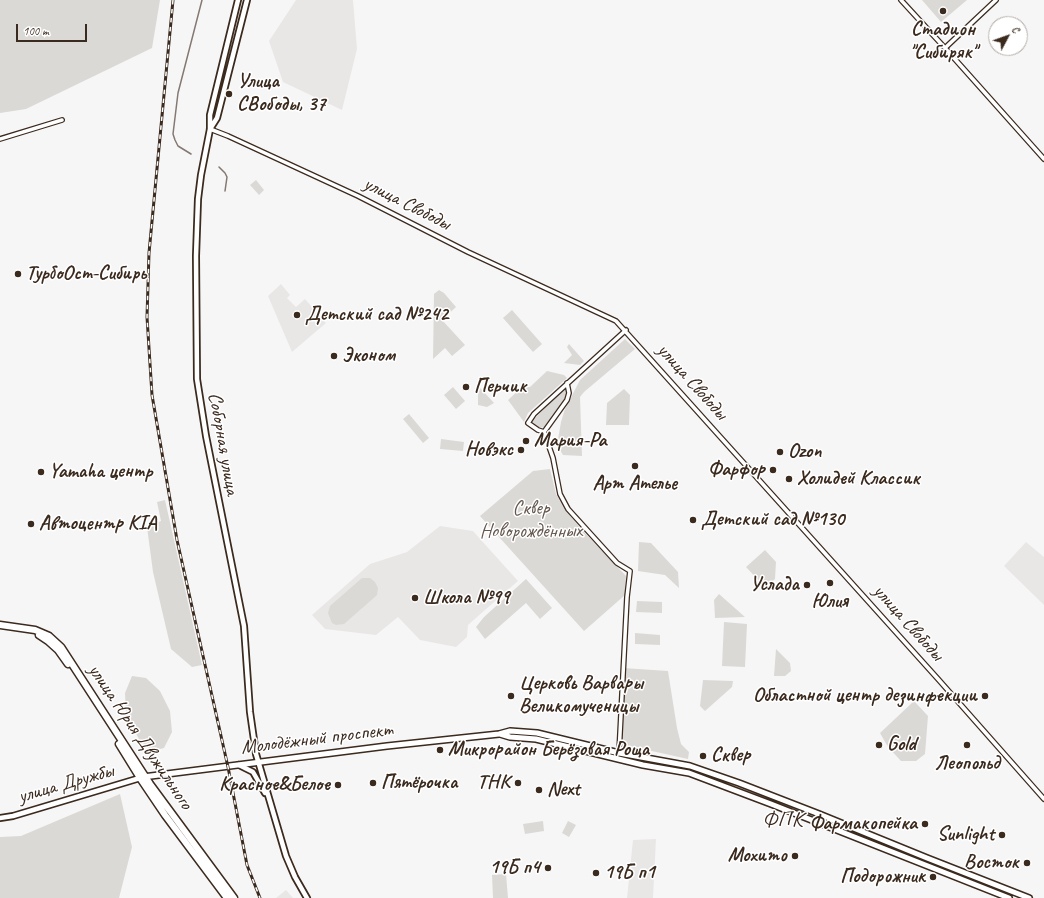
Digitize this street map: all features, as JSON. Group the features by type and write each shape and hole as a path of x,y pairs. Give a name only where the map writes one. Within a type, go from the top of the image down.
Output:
{"main road":[{"name":"улица Юрия Двужильного","path":"0,625 35,630 49,636 64,651 165,815 227,898"},
{"name":"улица Юрия Двужильного","path":"0,629 39,635 58,650 142,777 234,898"},
{"name":"Молодёжный проспект","path":"142,777 499,734 510,731 537,733 619,753 690,766 819,814 1029,898"},
{"name":"Молодёжный проспект","path":"499,734 536,739 643,765 689,774 772,804 1009,898"}],"street":[{"name":"Соборная улица","path":"238,0 210,115 210,129 198,199 196,256 197,379 206,436 244,626 250,712 256,754 269,800"},
{"name":"Соборная улица","path":"210,129 217,118 246,0"},
{"path":"901,0 1044,159"},
{"path":"945,48 996,0"},
{"path":"0,139 62,120"},
{"name":"улица Свободы","path":"210,129 358,196 468,252 616,320 1044,799"},
{"path":"544,432 538,430 528,422 534,414 626,330"},
{"path":"544,432 567,400 569,393 567,383"},
{"path":"544,432 553,458 560,494 568,509 617,563 630,571 627,597 619,753"},
{"path":"239,765 248,768 253,772 269,800 286,856 295,877 307,898"},
{"name":"улица Дружбы","path":"0,818 13,816 142,777"}],"shaded area":[{"path":"296,0 353,0 357,49 342,110 283,82 269,41"},
{"name":"Детский сад №242","path":"281,284 290,295 287,298 296,307 305,299 326,323 292,352 268,296"},
{"name":"Школа №99","path":"440,526 473,531 518,581 468,625 467,637 456,647 420,640 398,617 376,635 325,629 312,615 370,564 407,552"},
{"path":"1026,542 1044,557 1044,605 1004,566"},
{"path":"656,839 653,898 627,898 633,840"},
{"path":"286,890 293,898 276,898"}],"green space":[{"path":"0,0 160,0 152,48 26,109 0,113"},
{"name":"Стадион \"Сибиряк\"","path":"922,0 967,0 941,22"},
{"path":"256,180 264,190 259,195 250,185"},
{"path":"439,290 444,293 456,307 442,320 465,345 452,356 445,348 433,359 434,294"},
{"path":"512,310 542,344 533,352 503,318"},
{"path":"625,339 635,349 580,397 582,456 563,455 557,445 561,422 565,409 580,380"},
{"path":"569,344 584,361 580,365 564,363 572,355 567,347"},
{"path":"547,371 564,375 567,378 528,413 524,422 508,400 521,388 530,387"},
{"path":"478,386 494,403 487,407 478,405"},
{"path":"453,387 465,401 456,409 444,395"},
{"path":"566,387 568,393 566,399 557,413 545,427 538,428 531,422"},
{"path":"624,389 630,395 629,425 606,425 607,403"},
{"path":"409,414 429,438 423,443 403,419"},
{"path":"441,439 464,442 463,451 440,449"},
{"name":"Сквер Новорождённых","path":"550,469 556,494 565,510 626,576 625,595 584,631 480,516 533,471"},
{"path":"165,500 202,665 192,667 171,649 153,572 147,527 161,521 157,502"},
{"path":"639,542 651,543 678,572 679,588 665,575 638,571"},
{"path":"765,550 776,562 775,579 770,583 760,582 746,567"},
{"path":"362,578 370,578 375,582 378,588 377,595 344,624 336,625 332,623 328,613 330,606"},
{"path":"526,579 552,608 540,619 526,603 485,639 476,627 484,617"},
{"path":"719,594 745,617 715,618 714,600"},
{"path":"637,601 662,602 662,613 636,612"},
{"path":"724,622 747,624 745,667 722,666"},
{"path":"635,633 660,635 660,645 635,644"},
{"path":"776,649 790,663 791,671 785,676 774,676"},
{"path":"623,668 668,671 677,728 681,744 689,752 688,759 620,744"},
{"path":"132,676 146,678 160,691 170,711 172,732 164,748 152,751 140,741 126,715 125,693"},
{"path":"703,680 733,681 732,687 705,711 700,706"},
{"path":"914,701 928,716 925,754 916,761 901,761 888,747 880,733"},
{"path":"120,794 132,847 119,898 0,898 0,837 21,836"},
{"path":"543,821 544,831 525,834 523,824"},
{"path":"568,821 576,825 569,837 562,833"},
{"path":"506,874 508,898 493,898 492,875"}],"waterway":[{"path":"191,154 178,146 173,134 178,93 202,0"},
{"path":"219,167 227,177 225,191"}],"railway":[{"path":"173,0 149,253 147,317 152,395 177,540 228,767 247,865 260,898"}],"place":[{"name":"Стадион \"Сибиряк\"","path":"943,11"},
{"name":"Улица СВободы, 37","path":"229,94"},
{"name":"ТурбоОст-Сибирь","path":"18,274"},
{"name":"Детский сад №242","path":"297,315"},
{"name":"Эконом","path":"334,356"},
{"name":"Перчик","path":"466,387"},
{"name":"Мария-Ра","path":"526,441"},
{"name":"Новэкс","path":"521,450"},
{"name":"Ozon","path":"780,452"},
{"name":"Арт Ателье","path":"635,466"},
{"name":"Фарфор","path":"773,470"},
{"name":"Yamaha центр","path":"41,472"},
{"name":"Холидей Классик","path":"789,479"},
{"name":"Детский сад №130","path":"693,520"},
{"name":"Автоцентр KIA","path":"31,524"},
{"name":"Юлия","path":"830,583"},
{"name":"Услада","path":"807,585"},
{"name":"Школа №99","path":"415,598"},
{"name":"Церковь Варвары Великомученицы","path":"511,696"},
{"name":"Областной центр дезинфекции","path":"985,696"},
{"name":"Gold","path":"879,745"},
{"name":"Леопольд","path":"967,745"},
{"name":"Микрорайон Берёзовая Роща","path":"440,750"},
{"name":"Сквер","path":"703,756"},
{"name":"Пятёрочка","path":"373,783"},
{"name":"ТНК","path":"518,783"},
{"name":"Красное&Белое","path":"338,785"},
{"name":"Next","path":"539,790"},
{"name":"Фармакопейка","path":"925,824"},
{"name":"Sunlight","path":"1002,835"},
{"name":"Мохито","path":"795,856"},
{"name":"Восток","path":"1027,863"},
{"name":"19Б п4","path":"548,868"},
{"name":"19Б п1","path":"596,873"},
{"name":"Подорожник","path":"933,877"}],"district":[{"name":"ФПК","path":"783,820"}]}
